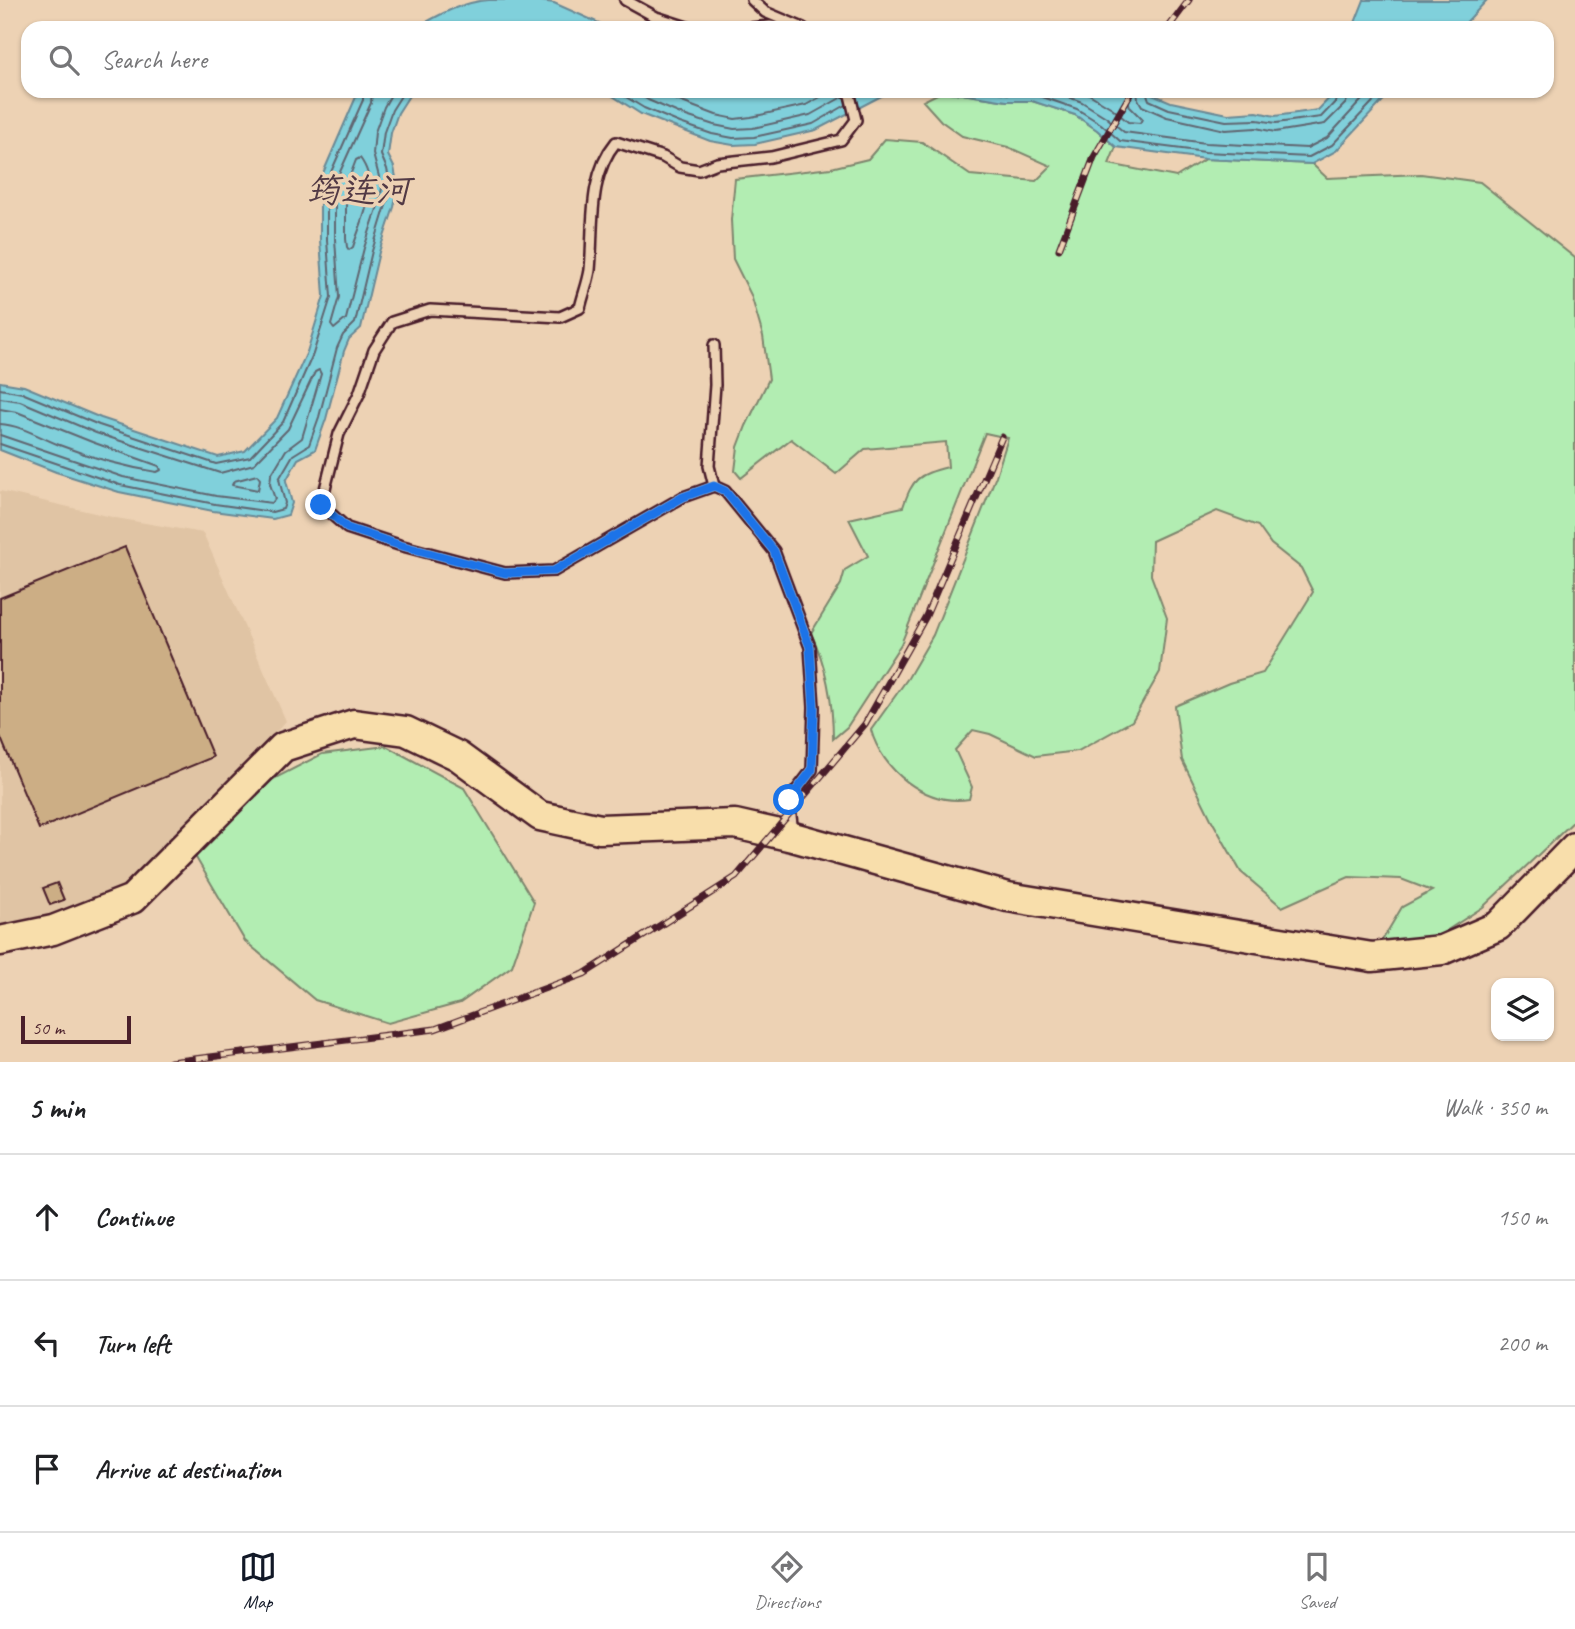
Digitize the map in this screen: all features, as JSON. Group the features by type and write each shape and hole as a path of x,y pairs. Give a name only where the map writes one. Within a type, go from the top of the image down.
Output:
{"main road":[{"path":"0,942 53,930 132,899 283,747 354,724 406,731 458,757 540,816 600,830 735,824 793,837 1008,897 1372,957 1442,950 1498,926 1575,847"}],"lane":[{"path":"625,0 666,21"},
{"path":"752,0 765,12 786,21"},
{"path":"793,837 789,800 812,770 814,707 810,647 774,551 725,491 714,486 683,497 554,571 505,573 399,545 347,528 321,505 339,434 359,394 374,350 392,322 430,310 560,317 580,307 590,273 593,205 605,156 616,142 663,157 680,167 699,170 717,163 771,157 841,140 856,120 851,98"},
{"path":"713,345 715,385 709,466 714,486"}],"shaded area":[{"path":"0,491 116,518 203,533 286,721 182,837 120,888 23,925 0,930"}],"green space":[{"path":"929,98 988,98 1032,101 1075,115 1097,130 1116,147 1109,164 1176,177 1205,159 1312,164 1327,178 1421,174 1480,182 1575,258 1575,820 1483,907 1435,938 1380,944 1402,907 1432,891 1401,879 1349,877 1282,907 1241,872 1182,760 1175,706 1229,683 1263,673 1313,592 1301,568 1271,544 1258,526 1217,511 1152,541 1151,575 1167,618 1160,672 1132,721 1078,751 1036,756 990,734 973,730 955,750 972,787 969,799 937,797 922,791 895,771 885,759 871,730 908,678 933,635 996,476 1008,438 985,433 901,644 847,727 833,739 828,685 811,633 841,584 845,570 868,556 849,519 903,507 918,479 948,467 946,442 865,449 836,474 791,439 741,478 735,471 738,447 769,379 763,336 751,295 733,259 731,220 735,179 831,168 868,159 885,139 922,142 970,175 1036,181 1051,166 1008,147 962,136 941,121 923,101"},
{"path":"386,746 464,788 534,902 512,966 460,1003 388,1023 315,1000 245,941 192,851 246,793 322,754"}],"water":[{"path":"534,0 554,3 594,21 430,21 460,6 479,1"},
{"path":"1364,0 1487,0 1468,21 1356,21"},
{"name":"筠连河","path":"356,98 408,98 398,113 391,133 388,155 394,167 398,188 361,328 349,339 344,351 315,450 298,459 286,481 292,503 288,515 273,519 213,511 119,492 56,472 0,450 0,382 24,386 101,418 218,457 245,451 277,418 307,352 324,296 320,180"},
{"path":"616,98 878,98 816,130 755,144 733,145 710,141 641,114"},
{"path":"988,98 1162,98 1228,114 1257,112 1275,116 1318,110 1329,98 1385,98 1336,151 1312,164 1205,159 1116,147 1075,115 1032,101"}],"building":[{"path":"125,547 213,757 39,829 0,736 0,598"},
{"path":"57,883 64,900 50,905 43,888"}],"railway":[{"path":"1173,21 1189,0"},
{"path":"1059,249 1094,157 1128,98"},
{"path":"170,1062 435,1029 584,974 736,877 865,724 926,616 1002,437"}],"route":[{"path":"321,505 347,528 399,545 505,573 554,571 683,497 714,486 725,491 774,551 810,647 814,707 812,770 789,800"}]}
